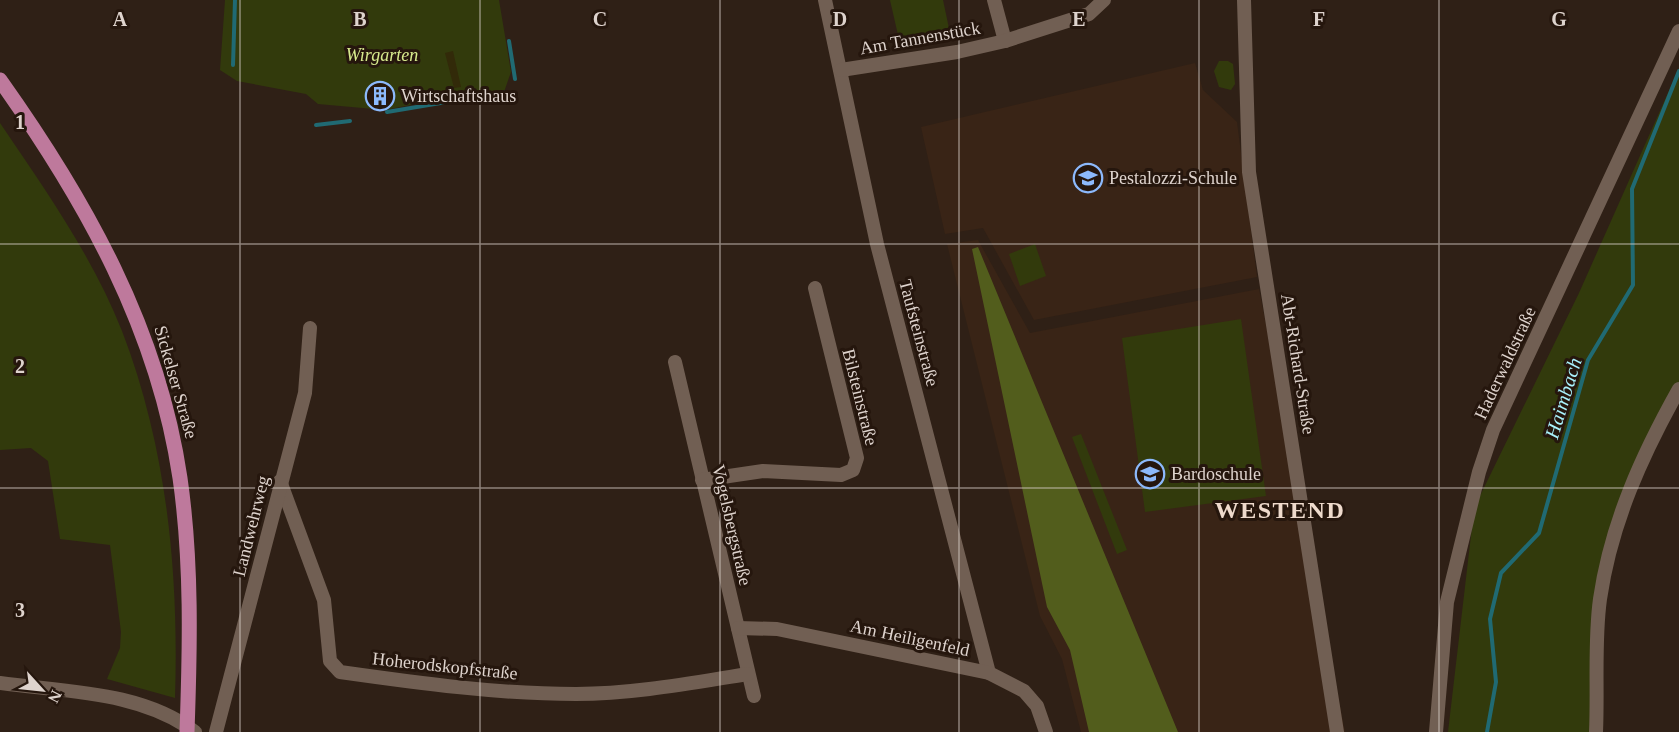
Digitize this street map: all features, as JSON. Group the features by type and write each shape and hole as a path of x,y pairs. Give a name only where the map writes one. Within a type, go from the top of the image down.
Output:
{"main road":[{"name":"Sickelser Straße","path":"0,80 45,145 95,228 136,314 156,373 172,436 184,511 189,582 187,732"}],"street":[{"name":"Taufsteinstraße","path":"825,0 879,249 989,673"},
{"name":"Am Tannenstück","path":"994,0 1005,41"},
{"name":"Abt-Richard-Straße","path":"1244,0 1249,172 1337,732"},
{"name":"Am Tannenstück","path":"841,70 957,52 1005,41 1089,14 1099,1"},
{"name":"Haderwaldstraße","path":"1436,732 1447,602 1479,472 1493,430 1679,31"},
{"name":"Bilsteinstraße","path":"702,480 763,471 841,475 853,470 857,458 815,288"},
{"name":"Landwehrweg","path":"216,732 280,481 305,393 310,328"},
{"name":"Vogelsbergstraße","path":"675,362 754,696"},
{"path":"1596,732 1600,600 1610,553 1620,513 1637,471 1679,389"},
{"name":"Hoherodskopfstraße","path":"280,481 324,600 330,661 333,667 340,672 503,692 578,694 645,689 748,674"},
{"name":"Am Heiligenfeld","path":"738,628 777,629 989,673 1024,691 1036,706 1046,732"},
{"path":"0,683 127,700 158,709 195,732"}],"shaded area":[{"name":"Pestalozzi-Schule","path":"1195,63 1203,90 1237,122 1257,277 1034,320 983,228 945,234 921,127"},
{"name":"Bardoschule","path":"978,240 1030,333 1259,289 1345,732 1081,732 1062,659 1040,616 947,244"}],"green space":[{"name":"Wirgarten","path":"225,0 499,0 511,72 504,92 430,101 385,110 318,104 306,94 237,81 220,70"},
{"path":"890,0 943,0 951,38 901,48"},
{"path":"1219,61 1228,61 1233,64 1235,84 1231,90 1219,87 1214,71"},
{"path":"1679,68 1679,397 1646,456 1618,533 1602,619 1595,732 1448,732 1472,527 1478,500 1579,293"},
{"path":"0,123 67,224 97,276 122,331 137,375 150,420 167,512 175,604 175,698 107,679 120,648 121,632 110,545 60,539 48,461 31,448 0,450"},
{"path":"1035,244 1046,276 1020,286 1009,254"},
{"path":"978,247 1178,732 1089,732 1070,650 1047,607 972,249"},
{"path":"1241,319 1266,496 1145,512 1122,338"},
{"path":"1081,434 1127,550 1117,554 1072,437"}],"sand":[{"path":"453,51 461,87 454,88 445,53"}],"waterway":[{"path":"233,65 235,0"},
{"path":"509,41 515,79"},
{"name":"Haimbach","path":"1487,732 1496,682 1490,619 1501,573 1539,533 1588,360 1633,285 1632,189 1679,71"},
{"path":"387,112 506,92"},
{"path":"316,125 350,121"}],"place":[{"name":"Wirtschaftshaus","path":"380,96"},
{"name":"Pestalozzi-Schule","path":"1088,178"},
{"name":"Bardoschule","path":"1150,474"}],"district":[{"name":"WESTEND","path":"1280,510"}]}
